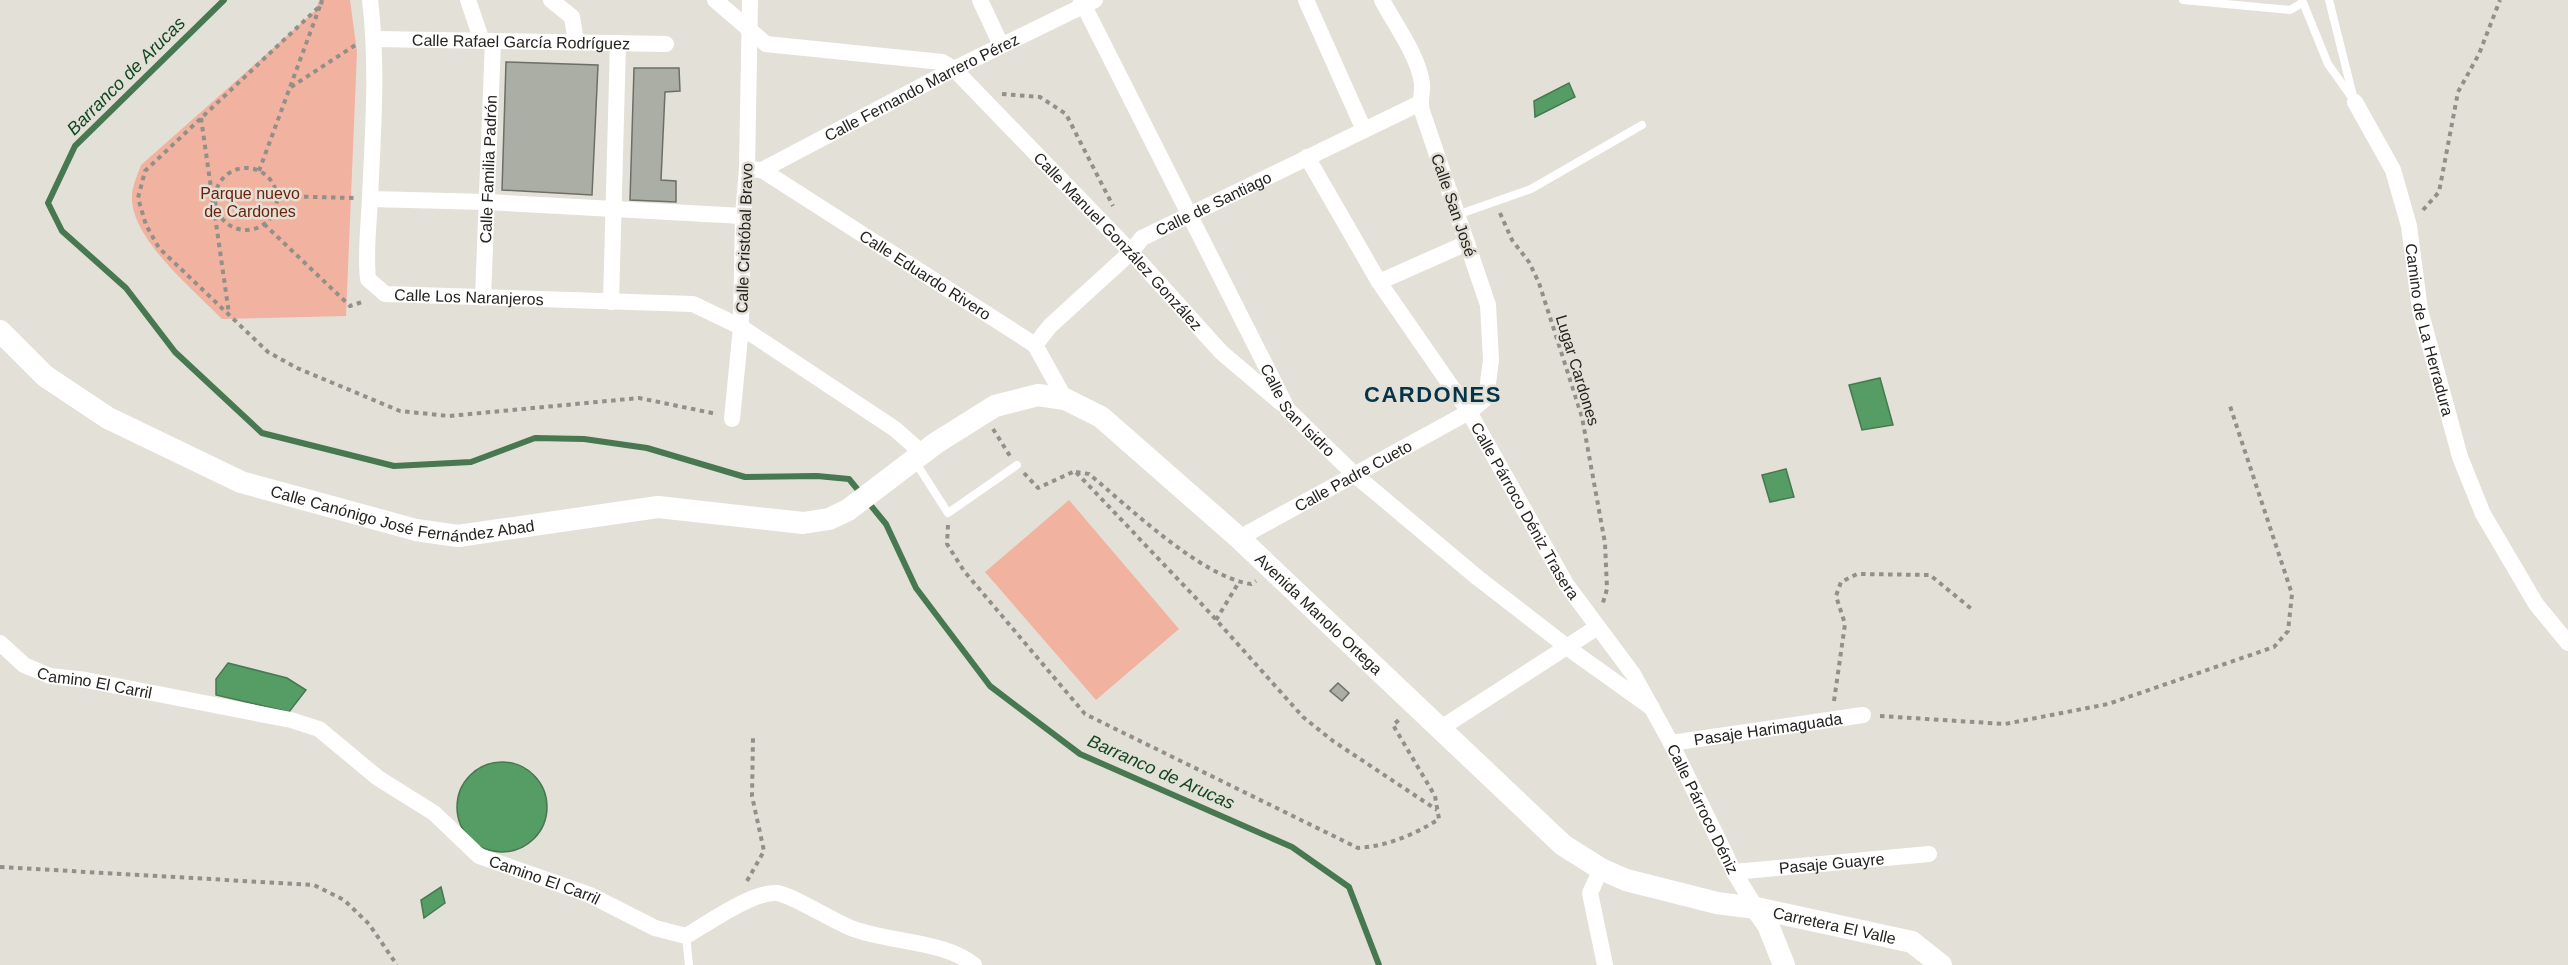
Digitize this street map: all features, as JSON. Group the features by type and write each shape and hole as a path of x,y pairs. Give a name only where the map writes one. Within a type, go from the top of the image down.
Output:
{"street":[{"name":"Calle Los Naranjeros","path":"370,0 375,39 366,258 368,279 385,294 693,304 741,327"},
{"path":"468,0 487,41"},
{"path":"551,0 572,17 576,42"},
{"path":"715,0 766,44 942,62 954,69"},
{"name":"Calle Cristóbal Bravo","path":"750,0 748,30 754,170 743,216 741,327 895,429 918,456"},
{"path":"980,0 1001,45"},
{"path":"1306,0 1364,130"},
{"name":"Calle San José","path":"1382,0 1414,60 1422,83 1420,103 1488,305 1491,360 1486,398 1469,412"},
{"name":"Calle Fernando Marrero Pérez","path":"754,170 1086,2"},
{"name":"Calle San Isidro","path":"1086,2 1288,410 1354,474 1478,578 1652,708"},
{"name":"Calle Rafael García Rodríguez","path":"375,39 666,44"},
{"name":"Calle Familia Padrón","path":"483,298 487,202 487,41"},
{"path":"611,302 618,43"},
{"name":"Calle Manuel González González","path":"954,69 1131,252 1221,352 1288,410"},
{"name":"Camino de La Herradura","path":"2355,102 2393,170 2409,226 2420,310 2460,457 2489,524 2536,604 2568,643"},
{"name":"Calle de Santiago","path":"1035,345 1050,326 1131,252 1142,238 1420,103"},
{"name":"Calle Párroco Déniz Trasera","path":"1307,157 1379,282 1469,412 1566,584 1596,628 1633,674 1652,708"},
{"name":"Calle Eduardo Rivero","path":"754,170 1035,345 1065,399"},
{"path":"370,199 487,202 743,216"},
{"path":"1379,282 1467,243"},
{"path":"732,419 741,327"},
{"name":"Calle Canónigo José Fernández Abad","path":"0,330 45,376 108,418 241,482 416,530 458,536 658,507 803,524 829,519 848,510 886,483"},
{"name":"Avenida Manolo Ortega","path":"886,483 918,456 995,406 1038,395 1065,399 1101,417 1239,538 1563,845 1600,869 1626,880 1718,903 1756,908"},
{"name":"Calle Padre Cueto","path":"1239,538 1469,412"},
{"path":"1441,729 1596,628"},
{"name":"Camino El Carril","path":"0,643 24,665 50,676 109,684 291,720 319,729 378,778 434,813 479,856 590,895 655,928 686,936"},
{"name":"Calle Párroco Déniz","path":"1652,708 1734,872 1756,908"},
{"name":"Pasaje Harimaguada","path":"1671,743 1863,715"},
{"name":"Pasaje Guayre","path":"1734,872 1929,854"},
{"path":"1600,869 1590,893 1605,965"},
{"path":"686,936 759,896 778,893 852,928 892,941 946,950 974,965"},
{"path":"1756,908 1768,925 1783,963"},
{"name":"Carretera El Valle","path":"1756,908 1912,942 1941,965"},
{"path":"1783,963 1787,940 1807,919"}],"lane":[{"path":"2183,0 2290,10 2302,2 2328,64 2355,102"},
{"name":"Camino de La Herradura","path":"2329,0 2355,102"},
{"path":"1457,215 1531,189 1642,124"},
{"path":"918,456 948,513 1017,465"},
{"path":"686,936 689,965"}],"path":[{"path":"2409,226 2439,192 2458,92 2479,54 2500,0"},
{"path":"259,171 321,5"},
{"path":"290,87 353,45 375,39"},
{"path":"975,92 1040,97 1066,114 1113,205 1113,233"},
{"path":"201,118 215,204 218,214 234,228 244,230 264,224 274,212 277,196 268,177 250,168 231,172 218,186 215,204 214,219 230,315"},
{"path":"277,196 370,199"},
{"name":"Lugar Cardones","path":"1495,202 1512,240 1529,262 1539,283 1582,417 1605,543 1607,589 1596,628"},
{"path":"264,224 351,306 385,294"},
{"path":"1863,715 2005,724 2108,704 2274,647 2288,631 2292,594 2230,406"},
{"path":"984,413 1001,445 1038,488 1075,471 1089,474 1185,553 1239,582 1251,584 1271,569"},
{"path":"1075,471 1216,620 1303,717 1333,741 1437,811"},
{"path":"948,513 947,544 964,571 1085,714 1358,848 1379,846 1420,831 1439,819 1435,796 1393,725 1399,718 1409,722 1421,708"},
{"path":"1831,720 1845,624 1836,596 1842,582 1857,574 1930,575 1974,611"},
{"path":"1216,620 1239,582"},
{"path":"742,905 746,882 764,851 752,796 753,737"},
{"path":"0,867 314,885 344,900 369,924 397,965"}],"green space":[{"name":"Parque nuevo de Cardones","path":"319,0 350,0 357,52 346,316 222,319 152,246 134,212 132,196 134,184 141,165 316,10"},
{"path":"1069,500 1179,629 1096,700 985,572"}],"shaded area":[{"path":"1569,83 1575,97 1535,117 1534,101"},
{"path":"1880,378 1893,425 1862,430 1849,385"},
{"path":"1786,469 1794,497 1770,502 1762,475"},
{"path":"228,663 287,678 306,690 289,712 216,695 216,679"},
{"path":"502,762 527,770 539,782 547,807 539,832 527,844 502,852 477,844 465,832 457,807 465,782 477,770"},
{"path":"441,887 445,903 424,918 421,900"}],"building":[{"path":"506,62 598,65 592,195 502,190"},
{"path":"634,68 679,68 680,91 665,92 661,180 676,181 676,202 630,200"},
{"path":"1338,683 1349,693 1342,701 1330,691"}],"waterway":[{"name":"Barranco de Arucas","path":"224,0 75,146 48,203 62,231 126,288 175,352 262,433 394,466 471,462 535,438 584,439 647,448 745,477 817,476 849,479 886,524 916,588 990,686 1080,754 1292,847 1349,887 1379,965"}],"district":[{"name":"CARDONES","path":"1433,394"}]}
